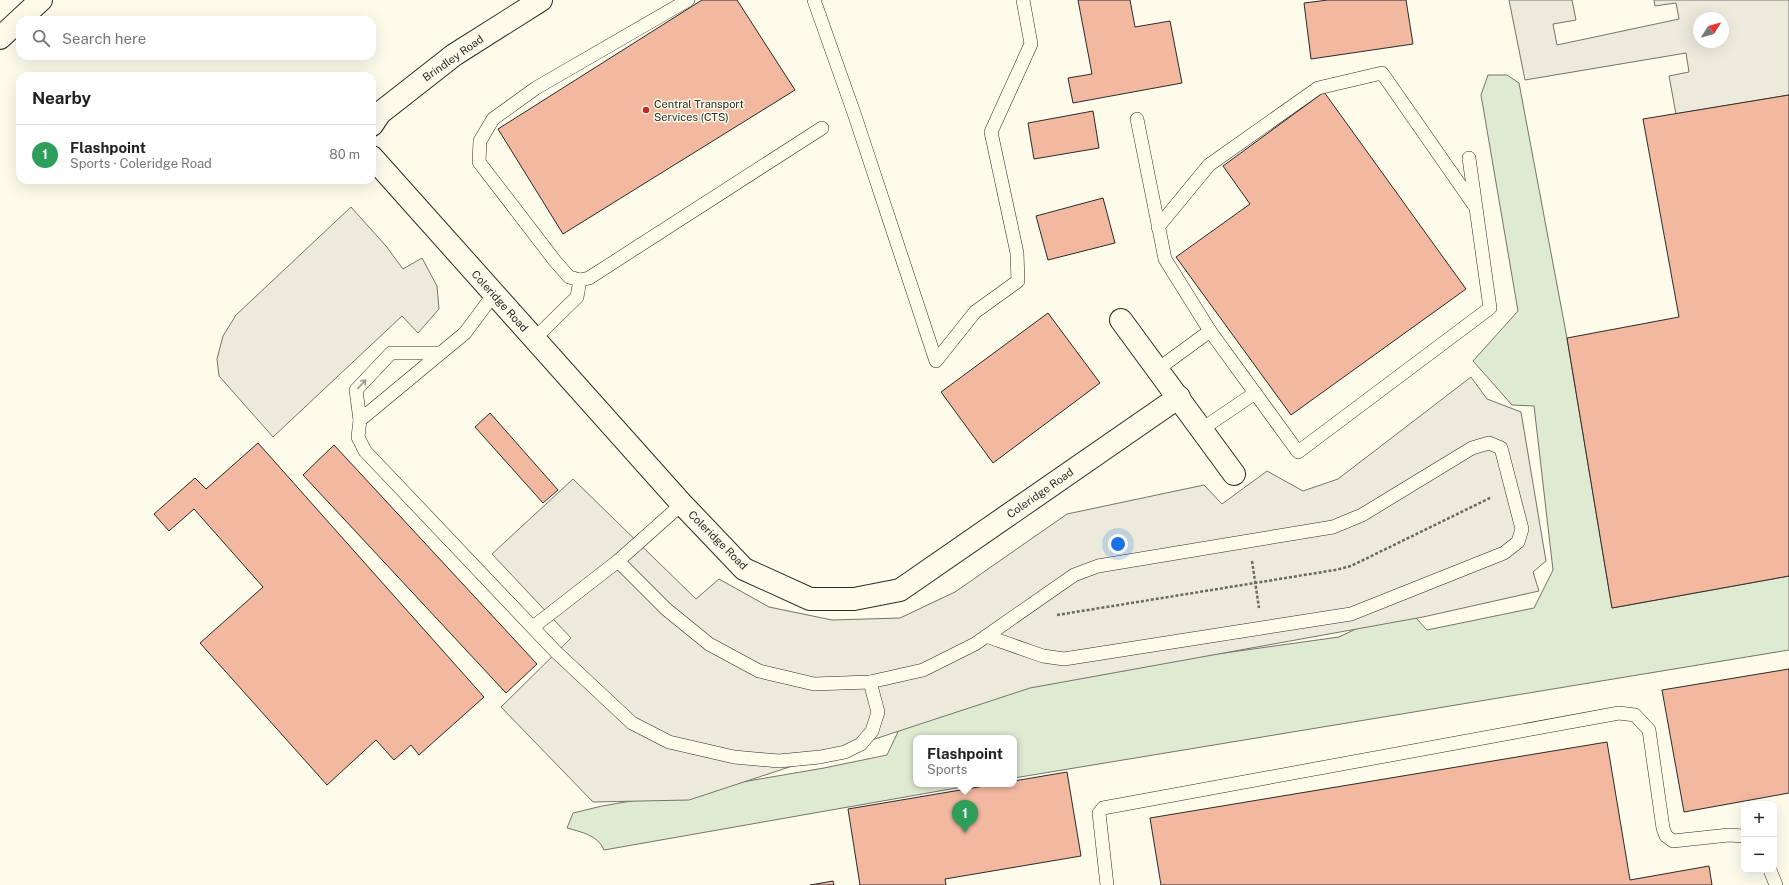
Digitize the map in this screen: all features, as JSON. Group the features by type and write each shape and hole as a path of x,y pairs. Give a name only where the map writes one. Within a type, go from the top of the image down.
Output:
{"street":[{"path":"24,16 41,0"},
{"name":"Brindley Road","path":"376,119 380,113 454,55 541,0"},
{"path":"0,38 16,23"},
{"name":"Coleridge Road","path":"376,161 682,504 744,569 810,599 854,599 900,590 1179,397"},
{"path":"1121,320 1179,397 1234,474"}],"lane":[{"path":"688,0 536,88 493,119 480,141 479,162 569,277 580,280 589,278 822,128"},
{"path":"814,0 854,113 936,361 974,312 1018,281 1017,253 991,132 1031,44 1023,0"},
{"path":"1158,227 1209,165 1318,88 1382,73 1476,208"},
{"path":"1137,119 1165,259 1210,331 1298,452 1490,308 1469,158"},
{"path":"534,339 577,297 580,280"},
{"path":"360,420 465,333 494,294"},
{"path":"1158,369 1210,331"},
{"path":"440,353 391,353 356,390 360,420 358,437 365,451 556,652 632,723 669,742 734,757 779,761 820,757 845,752 860,744 872,731 878,712 870,682"},
{"path":"1202,429 1255,393"},
{"path":"618,561 666,609 708,644 759,671 814,684 870,682 923,670 975,644 986,636 1074,575 1098,566 1333,527 1362,515 1472,448 1489,443 1501,448 1522,529 1518,542 1504,553 1351,614 1064,659 1043,656 986,636"},
{"path":"533,627 618,561 682,504"},
{"path":"1107,885 1100,813 1103,808 1619,713 1635,715 1649,730 1663,828 1666,836 1673,842 1728,835 1741,836"},
{"path":"1771,873 1776,885"}],"path":[{"path":"1030,606 1040,621 1047,616 1351,566 1492,497 1497,510 1517,505"},
{"path":"1249,541 1261,628"}],"green space":[{"path":"1488,75 1507,75 1519,83 1567,338 1612,608 1789,576 1789,650 1017,778 1017,735 913,735 913,787 962,787 604,850 598,841 588,835 567,828 573,813 602,806 824,768 887,755 913,700 1045,678 1339,637 1406,607 1427,630 1534,608 1553,570 1534,406 1512,405 1473,361 1518,311 1481,95"}],"shaded area":[{"path":"1509,0 1572,0 1576,20 1553,24 1557,45 1679,19 1676,3 1655,6 1654,0 1789,0 1789,95 1676,114 1669,76 1689,72 1686,53 1525,80"},
{"path":"351,207 386,246 403,269 422,258 437,286 439,309 418,333 402,316 273,437 219,376 217,359 223,336 236,315"},
{"path":"1471,377 1487,399 1521,412 1546,561 1533,572 1539,591 1423,617 1030,688 689,800 593,802 501,707 571,638 492,554 573,479 696,599 719,579 769,607 832,620 900,618 955,592 1067,514 1204,485 1222,504 1267,471 1303,491 1338,479"}],"building":[{"name":"Central Transport Services (CTS)","path":"702,0 737,0 795,90 563,234 498,129"},
{"path":"1078,0 1130,0 1135,27 1170,21 1182,83 1073,103 1068,78 1092,74"},
{"path":"1328,0 1406,0 1413,44 1311,59 1304,3"},
{"path":"1324,92 1466,289 1291,415 1176,257 1250,204 1223,166"},
{"path":"1789,95 1789,576 1612,608 1567,338 1679,317 1643,119"},
{"path":"1093,111 1099,148 1034,159 1028,123"},
{"path":"1103,198 1115,243 1048,260 1036,216"},
{"path":"1048,313 1100,383 993,463 941,392"},
{"path":"490,413 558,490 543,503 475,427"},
{"path":"258,443 484,697 419,755 411,745 394,760 376,740 327,785 200,643 263,587 194,509 169,531 154,514 195,478 206,489"},
{"path":"334,445 537,664 506,693 303,475"},
{"path":"1789,669 1789,793 1684,812 1662,690"},
{"path":"1607,742 1630,880 1709,866 1712,885 1161,885 1150,818"},
{"path":"1067,772 1081,856 945,879 946,885 860,885 848,809 978,787 1017,787 1017,780"},
{"path":"833,881 834,885 810,885"}],"place":[{"name":"Central Transport Services (CTS)","path":"646,110"},
{"name":"Flashpoint","path":"965,833"}]}
